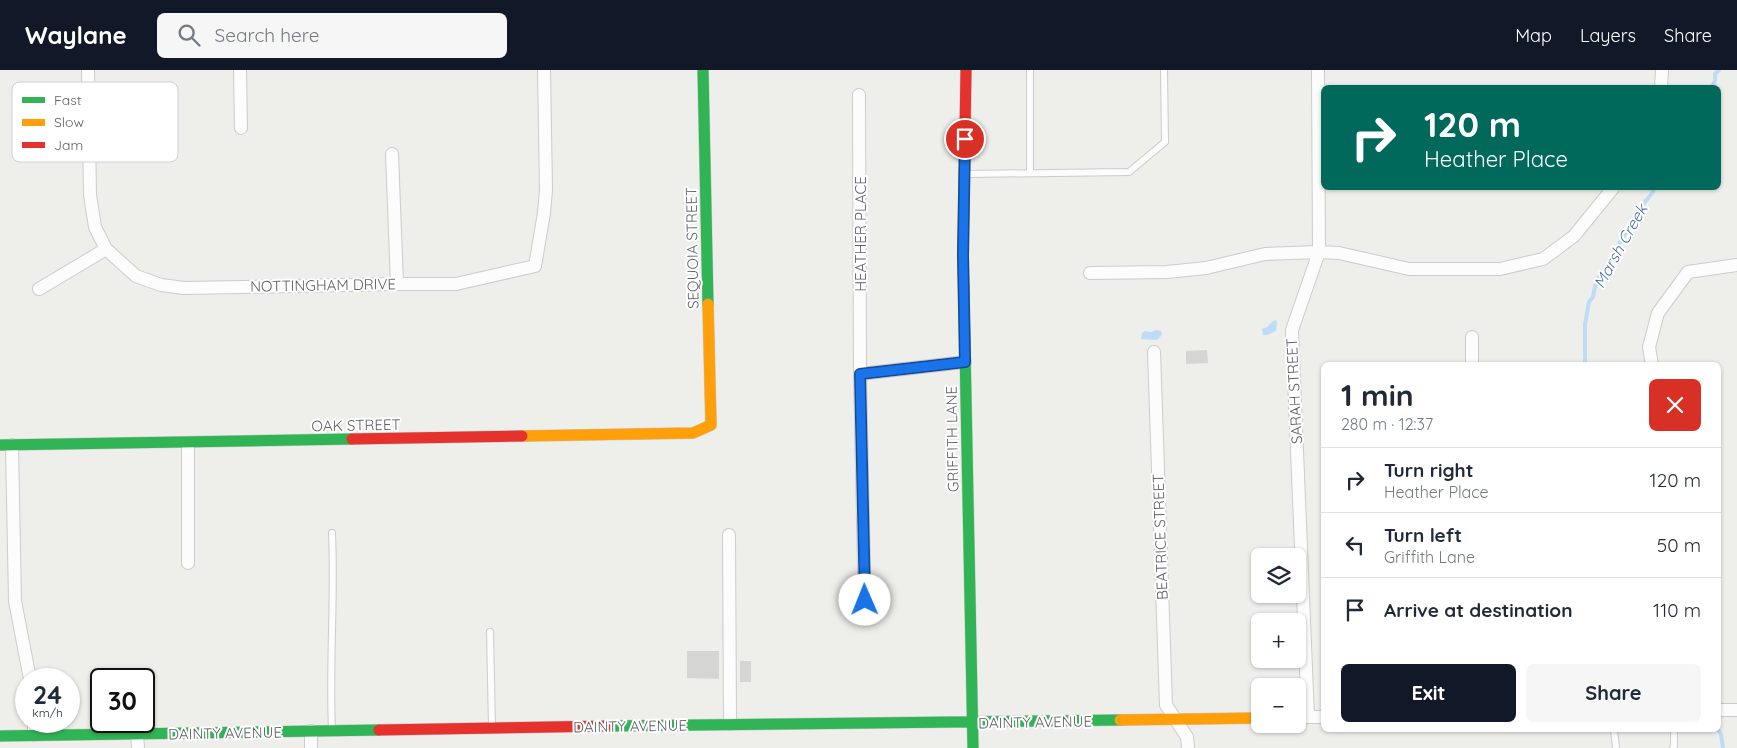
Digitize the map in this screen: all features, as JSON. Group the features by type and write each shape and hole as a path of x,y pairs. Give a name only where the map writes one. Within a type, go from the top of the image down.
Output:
{"street":[{"path":"240,70 241,128"},
{"name":"NOTTINGHAM DRIVE","path":"89,162 90,195 94,226 106,249 136,276 161,285 184,288 456,284 534,266 544,214 546,190 544,70"},
{"name":"SEQUOIA STREET","path":"704,70 711,425"},
{"name":"GRIFFITH LANE","path":"966,70 963,255 973,748"},
{"name":"SARAH STREET","path":"1302,678 1292,330 1318,252 1321,118 1318,70"},
{"path":"1661,85 1662,70"},
{"name":"HEATHER PLACE","path":"859,94 860,374 865,619"},
{"path":"392,154 397,284"},
{"path":"1090,273 1167,272 1206,268 1265,254 1318,252 1339,253 1409,269 1500,269 1543,259 1574,236 1610,190"},
{"path":"39,289 106,249"},
{"path":"1652,362 1649,347 1658,313 1688,272 1737,265"},
{"path":"1472,337 1472,362"},
{"name":"BEATRICE STREET","path":"1154,352 1166,705 1187,737 1188,748"},
{"path":"860,374 965,362"},
{"name":"OAK STREET","path":"6,445 664,434 693,433 711,425"},
{"path":"188,443 188,563"},
{"path":"6,445 15,601 28,668"},
{"path":"729,535 730,724"},
{"path":"1721,710 1737,710"},
{"path":"1306,717 1321,717"},
{"name":"DAINTY AVENUE","path":"0,736 730,724 973,723 1251,718"},
{"path":"311,731 311,748"},
{"path":"138,734 138,748"}],"lane":[{"path":"1030,70 1030,174"},
{"path":"964,174 1129,172 1165,142 1164,70"},
{"path":"332,532 334,571 332,731"},
{"path":"490,632 492,728"},
{"path":"1614,732 1616,748"},
{"path":"1673,748 1674,732"}],"water":[{"path":"1276,320 1276,331 1263,335 1262,329"},
{"path":"1145,331 1161,331 1162,335 1157,340 1141,339 1142,333"}],"building":[{"path":"1207,350 1208,363 1186,364 1186,351"},
{"path":"687,651 719,651 719,679 687,678"},
{"path":"740,661 751,661 751,682 740,682"}],"waterway":[{"name":"Marsh Creek","path":"1713,85 1715,74 1719,70"},
{"name":"Marsh Creek","path":"1585,362 1585,324 1589,302 1593,297 1595,286 1653,190"},
{"name":"Marsh Creek","path":"1720,732 1723,748"}],"traffic: fast":[{"path":"703,70 708,304"},
{"path":"964,298 973,748"},
{"path":"0,445 352,439"},
{"path":"607,726 1120,720"},
{"path":"0,736 379,730"}],"traffic: slow":[{"path":"522,436 693,433 711,425 708,304"},
{"path":"1120,720 1251,718"}],"traffic: jam":[{"path":"964,298 966,70"},
{"path":"352,439 522,436"},
{"path":"379,730 607,726"}],"route":[{"path":"865,600 860,374 965,362 963,255 965,139"}]}
